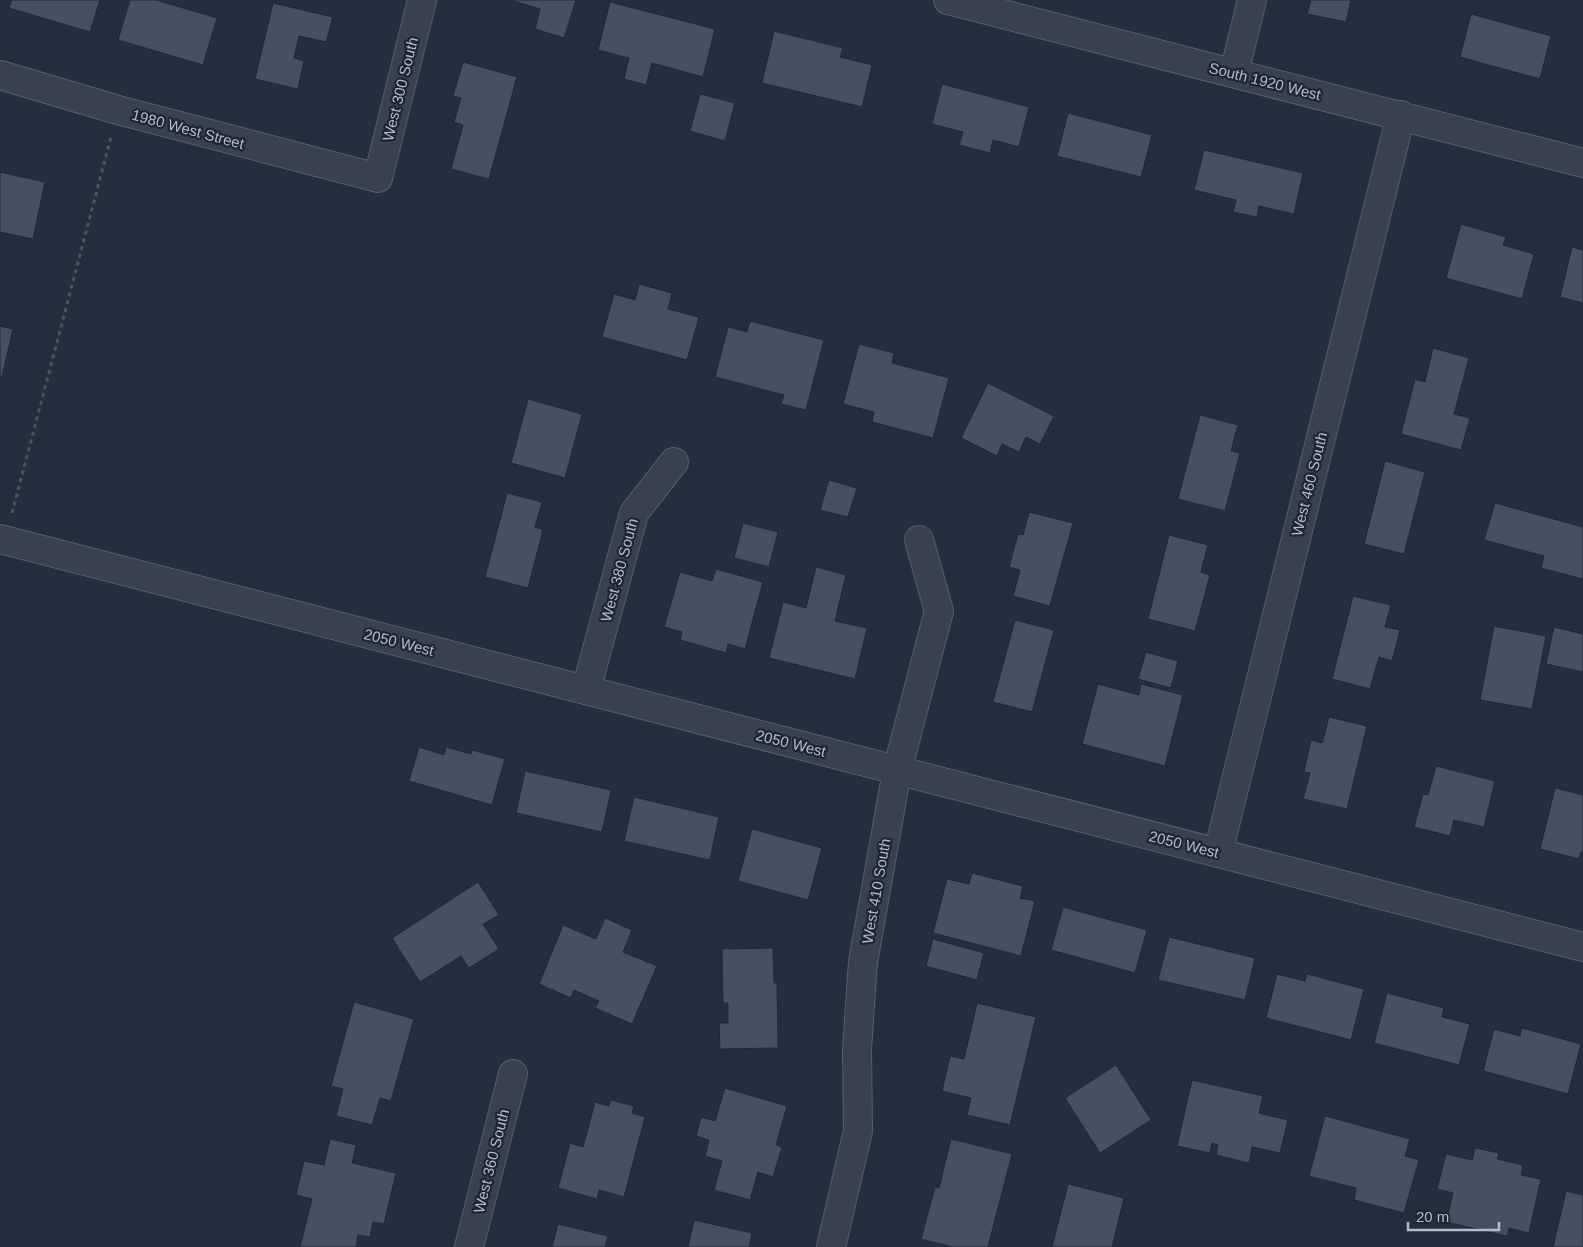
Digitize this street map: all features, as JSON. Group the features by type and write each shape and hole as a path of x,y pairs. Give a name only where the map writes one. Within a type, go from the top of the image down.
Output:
{"street":[{"name":"West 300 South","path":"378,178 422,0"},
{"name":"South 1920 West","path":"948,0 1583,163"},
{"path":"1234,73 1252,0"},
{"name":"1980 West Street","path":"0,75 118,110 378,178"},
{"name":"West 460 South","path":"1218,853 1400,115"},
{"name":"West 380 South","path":"586,690 634,513 674,462"},
{"name":"2050 West","path":"2,540 1583,947"},
{"name":"West 410 South","path":"831,1247 858,1131 857,1049 863,962 897,771 939,611 919,540"},
{"name":"West 360 South","path":"469,1247 513,1074"}],"path":[{"path":"2,540 118,110"}],"building":[{"path":"12,0 100,0 90,32 9,8"},
{"path":"130,0 156,0 217,18 203,65 118,40"},
{"path":"510,0 576,0 564,38 535,29 540,9"},
{"path":"1311,0 1351,0 1346,22 1307,14"},
{"path":"610,2 715,29 703,77 652,63 646,85 624,79 629,58 598,50"},
{"path":"273,3 333,17 326,42 299,36 294,58 304,61 298,89 255,79"},
{"path":"1471,14 1551,36 1540,79 1460,57"},
{"path":"774,31 843,48 840,57 872,65 862,107 762,83"},
{"path":"463,62 517,77 489,179 451,169 463,125 454,122 461,98 453,96"},
{"path":"942,84 1029,107 1019,147 993,140 990,153 959,145 963,132 932,124"},
{"path":"700,94 735,103 725,141 690,131"},
{"path":"1068,113 1152,135 1141,177 1057,156"},
{"path":"1204,150 1303,173 1294,214 1259,206 1257,217 1233,212 1236,200 1194,190"},
{"path":"0,172 45,182 33,239 0,232"},
{"path":"1461,224 1506,237 1503,245 1534,254 1522,299 1446,278"},
{"path":"1572,247 1583,250 1583,303 1560,297"},
{"path":"639,284 672,293 668,309 699,317 687,360 602,337 614,294 635,300"},
{"path":"750,321 824,340 806,410 781,404 784,395 715,377 728,327 747,332"},
{"path":"0,326 13,329 2,377 0,376"},
{"path":"859,344 894,353 892,363 949,378 933,438 872,422 874,412 843,404"},
{"path":"1433,348 1469,358 1454,414 1470,418 1461,450 1401,434 1415,379 1425,382"},
{"path":"988,383 1054,416 1040,444 1026,437 1019,452 1002,444 997,456 961,438"},
{"path":"528,399 582,414 565,478 511,463"},
{"path":"1200,415 1238,425 1231,451 1240,453 1225,511 1178,499"},
{"path":"1385,461 1425,472 1404,554 1364,544"},
{"path":"829,480 857,488 848,517 820,510"},
{"path":"507,493 542,502 535,527 543,530 528,588 485,577"},
{"path":"1495,503 1583,527 1583,579 1541,568 1544,556 1484,540"},
{"path":"1029,512 1073,523 1050,606 1013,596 1020,570 1009,567 1018,534 1023,535"},
{"path":"743,523 778,532 769,567 734,558"},
{"path":"1169,535 1208,545 1201,572 1210,575 1195,631 1148,619"},
{"path":"816,567 846,575 835,621 867,628 855,679 769,658 783,602 806,608"},
{"path":"716,569 763,582 745,649 728,644 726,653 680,640 682,632 664,627 680,572 712,581"},
{"path":"1353,596 1391,605 1385,627 1400,630 1392,661 1379,657 1370,689 1332,679"},
{"path":"1015,620 1054,630 1032,712 993,702"},
{"path":"1494,626 1546,636 1532,709 1480,700"},
{"path":"1554,627 1583,634 1583,672 1546,664"},
{"path":"1146,652 1178,661 1171,688 1138,679"},
{"path":"1098,684 1139,695 1141,684 1183,695 1165,766 1082,744"},
{"path":"1329,717 1367,726 1347,809 1303,799 1310,773 1304,772 1311,740 1322,743"},
{"path":"419,747 444,755 446,747 471,754 472,750 505,759 492,805 409,781"},
{"path":"1436,766 1495,781 1484,827 1454,820 1450,836 1414,827 1423,794 1428,795"},
{"path":"525,771 611,790 602,832 516,813"},
{"path":"1555,788 1583,795 1583,852 1581,852 1579,859 1540,849"},
{"path":"634,797 719,817 710,860 624,841"},
{"path":"752,829 822,848 808,900 738,881"},
{"path":"972,873 1023,886 1020,898 1035,901 1021,956 933,933 947,879 969,884"},
{"path":"478,882 499,915 483,924 499,949 469,968 461,956 420,982 392,938"},
{"path":"1063,907 1147,930 1135,973 1051,950"},
{"path":"605,918 632,930 623,952 657,966 632,1024 595,1008 599,1001 574,990 571,998 539,984 563,925 596,939"},
{"path":"1169,937 1255,958 1245,1000 1158,980"},
{"path":"933,939 984,953 977,980 926,966"},
{"path":"773,948 774,983 777,983 778,1048 720,1049 719,1023 728,1023 728,1003 723,1003 722,949"},
{"path":"1277,974 1305,981 1307,974 1364,989 1351,1040 1266,1018"},
{"path":"1387,993 1444,1008 1442,1017 1470,1024 1459,1065 1374,1043"},
{"path":"354,1002 414,1019 391,1101 380,1098 372,1125 336,1116 343,1089 331,1086"},
{"path":"977,1003 1036,1017 1010,1125 967,1115 971,1098 942,1091 950,1056 964,1059"},
{"path":"1522,1028 1581,1044 1568,1094 1483,1071 1494,1029 1520,1036"},
{"path":"1116,1065 1151,1120 1100,1153 1065,1098"},
{"path":"1192,1080 1263,1096 1259,1113 1288,1120 1280,1153 1252,1147 1249,1163 1216,1155 1218,1145 1212,1143 1210,1153 1177,1146"},
{"path":"725,1088 787,1106 776,1145 782,1147 773,1177 758,1172 750,1200 714,1190 722,1161 705,1156 709,1140 696,1136 701,1117 715,1121"},
{"path":"611,1100 634,1106 632,1113 645,1117 624,1197 599,1190 597,1199 558,1188 570,1143 583,1147 595,1102 609,1106"},
{"path":"1325,1116 1410,1139 1405,1156 1419,1160 1404,1213 1354,1200 1356,1188 1309,1176"},
{"path":"330,1139 356,1145 352,1163 396,1173 384,1224 373,1222 370,1237 358,1235 356,1247 300,1247 312,1199 296,1195 304,1161 324,1165"},
{"path":"951,1139 1012,1154 988,1247 952,1247 921,1239 935,1187 939,1188"},
{"path":"1475,1148 1499,1153 1497,1159 1523,1165 1521,1175 1541,1179 1529,1233 1509,1228 1507,1236 1446,1222 1453,1193 1437,1189 1446,1154 1472,1160"},
{"path":"1068,1184 1124,1198 1112,1247 1052,1247"},
{"path":"1566,1191 1583,1195 1583,1247 1553,1247"},
{"path":"694,1220 752,1233 749,1247 688,1247"},
{"path":"558,1224 608,1236 605,1247 552,1247"}]}
